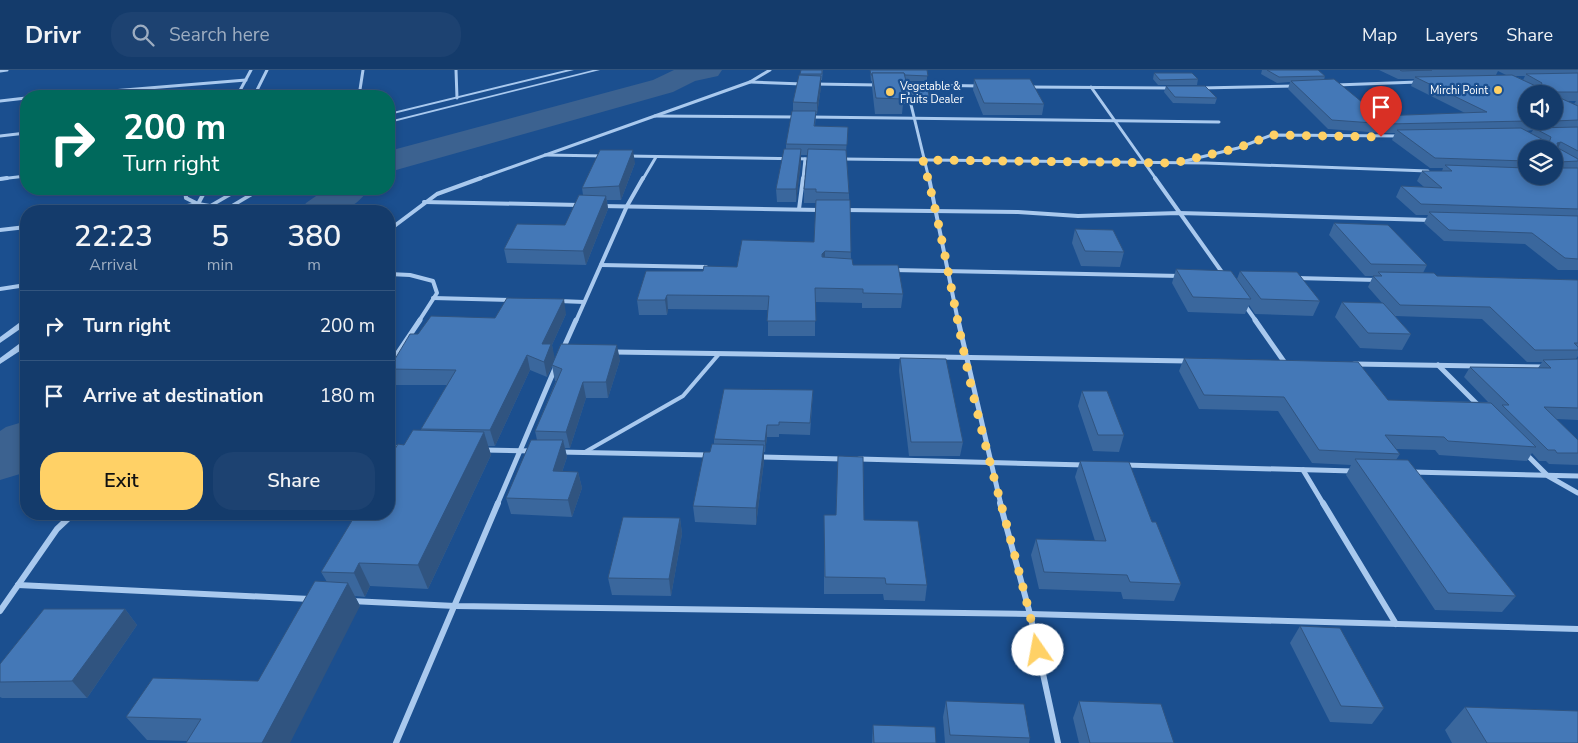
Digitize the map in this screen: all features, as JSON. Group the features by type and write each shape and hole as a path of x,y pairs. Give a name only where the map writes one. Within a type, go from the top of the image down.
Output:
{"street":[{"path":"0,71 8,70"},
{"path":"240,90 251,70"},
{"path":"257,90 268,70"},
{"path":"360,90 363,70"},
{"path":"456,70 457,98"},
{"path":"395,113 557,72 572,70"},
{"path":"395,121 598,70"},
{"path":"395,225 437,194 750,82 770,70"},
{"path":"124,90 246,80"},
{"path":"750,82 804,84"},
{"path":"1328,85 1422,82"},
{"path":"813,84 888,85"},
{"path":"984,86 906,85 937,212 965,358 989,462 1030,614 1058,743"},
{"path":"1194,88 1299,86"},
{"path":"1023,87 1174,88"},
{"path":"1091,88 1225,276"},
{"path":"0,101 20,99"},
{"path":"655,116 1219,122"},
{"path":"0,136 20,134"},
{"path":"1174,163 1238,148 1272,135 1318,137 1410,136"},
{"path":"545,155 610,156"},
{"path":"619,156 815,159"},
{"path":"572,351 562,351 628,206 656,157"},
{"path":"799,209 805,159"},
{"path":"835,159 1174,163 1436,172"},
{"path":"0,179 20,177"},
{"path":"186,195 186,198 204,205"},
{"path":"198,204 203,195"},
{"path":"212,205 229,195"},
{"path":"234,205 251,195"},
{"path":"424,202 589,205"},
{"path":"193,205 198,204"},
{"path":"598,206 828,210"},
{"path":"838,210 1018,212 1078,216 1179,213 1433,220"},
{"path":"0,230 20,228"},
{"path":"601,265 706,267"},
{"path":"891,270 1185,276"},
{"path":"395,275 432,281 437,293 395,357"},
{"path":"1215,276 1235,277"},
{"path":"1294,278 1382,280"},
{"path":"0,289 20,286"},
{"path":"433,298 518,300"},
{"path":"1241,300 1285,363"},
{"path":"556,301 584,302"},
{"path":"0,341 20,326"},
{"path":"0,362 20,347"},
{"path":"611,352 1198,361"},
{"path":"396,743 558,360"},
{"path":"1275,363 1294,363"},
{"path":"1352,364 1548,367"},
{"path":"1438,365 1486,414"},
{"path":"395,448 408,448"},
{"path":"1520,448 1548,476 1578,493"},
{"path":"474,450 539,451"},
{"path":"548,452 712,456"},
{"path":"752,456 1097,465"},
{"path":"1116,465 1362,471"},
{"path":"1303,470 1396,624"},
{"path":"1401,472 1578,476"},
{"path":"0,611 57,529 67,520"},
{"path":"18,585 316,599"},
{"path":"346,600 454,606 1030,614 1578,629"}],"lane":[{"path":"584,452 683,396 719,354"}],"building":[{"path":"801,70 822,70 822,74 800,74"},
{"path":"870,70 927,70 928,76 905,75 904,73 872,73 871,75"},
{"path":"1267,70 1318,70 1325,76 1279,77"},
{"path":"1400,70 1432,70 1402,71"},
{"path":"872,73 904,73 908,89 901,88 904,99 876,98"},
{"path":"1154,73 1192,73 1198,79 1160,80"},
{"path":"1578,73 1578,92 1563,92 1563,85 1541,85 1542,83 1526,74"},
{"path":"799,75 821,76 817,103 793,102"},
{"path":"1512,75 1534,85 1518,85 1518,121 1387,124 1332,120 1291,81 1334,79 1379,116 1487,112 1415,77"},
{"path":"974,79 1030,79 1044,104 984,103"},
{"path":"911,82 928,83 929,98 915,98"},
{"path":"1166,86 1205,86 1217,98 1175,97"},
{"path":"1563,99 1578,106 1578,120 1563,121"},
{"path":"792,111 816,111 814,126 848,127 847,145 786,144"},
{"path":"1563,127 1578,127 1578,151 1563,143 1563,140 1550,140 1551,137 1538,130 1563,130"},
{"path":"1518,128 1518,130 1525,130 1543,140 1518,140 1518,161 1435,158 1397,130"},
{"path":"784,149 801,149 796,189 776,189"},
{"path":"808,149 846,150 849,193 816,192 816,189 804,189"},
{"path":"600,150 633,150 619,186 582,188"},
{"path":"1563,151 1578,159 1578,161 1563,162"},
{"path":"1445,165 1518,168 1518,185 1563,185 1563,168 1578,168 1578,209 1421,204 1401,186 1442,188 1422,171 1452,171"},
{"path":"579,195 606,196 583,251 504,249 517,224 565,225"},
{"path":"816,200 850,200 851,252 825,251 822,257 852,259 853,265 898,265 903,294 863,293 863,289 815,288 816,321 767,321 769,296 667,295 665,300 637,300 646,271 703,271 704,266 737,267 742,240 814,242"},
{"path":"1429,212 1578,216 1578,259 1565,258 1532,233 1449,230"},
{"path":"1334,223 1388,225 1427,265 1371,264"},
{"path":"1075,229 1113,230 1124,252 1085,251"},
{"path":"1176,269 1231,271 1251,299 1193,297"},
{"path":"1240,271 1297,272 1320,301 1261,299"},
{"path":"1378,272 1434,273 1437,276 1578,280 1578,343 1574,343 1578,350 1535,350 1490,307 1400,305 1373,276 1382,276"},
{"path":"507,298 564,299 542,344 551,344 544,362 527,355 490,430 421,429 456,370 395,369 395,359 410,334 418,334 431,316 495,318"},
{"path":"1342,302 1383,303 1411,334 1368,333"},
{"path":"561,344 617,345 606,382 583,382 566,432 535,431 562,369 552,365"},
{"path":"900,358 946,359 963,442 911,442"},
{"path":"1184,358 1358,362 1388,400 1491,403 1536,447 1448,441 1444,437 1385,435 1400,454 1319,450 1284,397 1204,395"},
{"path":"1578,359 1578,408 1544,407 1578,440 1578,453 1557,453 1555,450 1548,450 1502,405 1509,405 1470,367 1551,368 1543,360"},
{"path":"724,389 813,390 810,423 779,422 779,425 767,425 765,441 714,439"},
{"path":"1082,391 1107,391 1124,435 1098,435"},
{"path":"413,430 484,432 418,565 359,563 354,573 321,572 352,520 395,520 395,449 398,444 404,445"},
{"path":"531,440 563,440 553,471 578,472 568,500 506,498"},
{"path":"712,444 764,445 756,508 693,506 704,452 710,452"},
{"path":"838,456 863,457 864,520 918,521 927,585 886,584 885,578 825,577 824,515 836,515"},
{"path":"1355,459 1408,460 1516,596 1448,593"},
{"path":"1080,461 1129,462 1152,522 1156,522 1181,584 1130,582 1127,575 1044,572 1036,539 1106,541"},
{"path":"623,517 680,518 669,579 608,578"},
{"path":"315,581 348,583 262,743 186,743 201,719 126,717 153,678 258,681"},
{"path":"44,609 125,609 72,681 0,682 0,664"},
{"path":"1300,626 1340,628 1384,708 1341,706"},
{"path":"946,701 1024,704 1030,738 950,735"},
{"path":"1079,701 1161,704 1174,743 1090,743"},
{"path":"1465,707 1578,711 1578,743 1487,743"},
{"path":"873,725 935,727 936,743 874,743"}],"waterway":[{"path":"395,160 663,86 686,75 708,70"},
{"path":"328,205 342,195"},
{"path":"0,460 20,445"}],"place":[{"name":"Mirchi Point","path":"1498,90"},
{"name":"Vegetable & Fruits Dealer","path":"890,92"}],"route":[{"path":"1038,650 989,462 965,358 937,212 923,160 1174,163 1238,148 1272,135 1381,137"}]}
